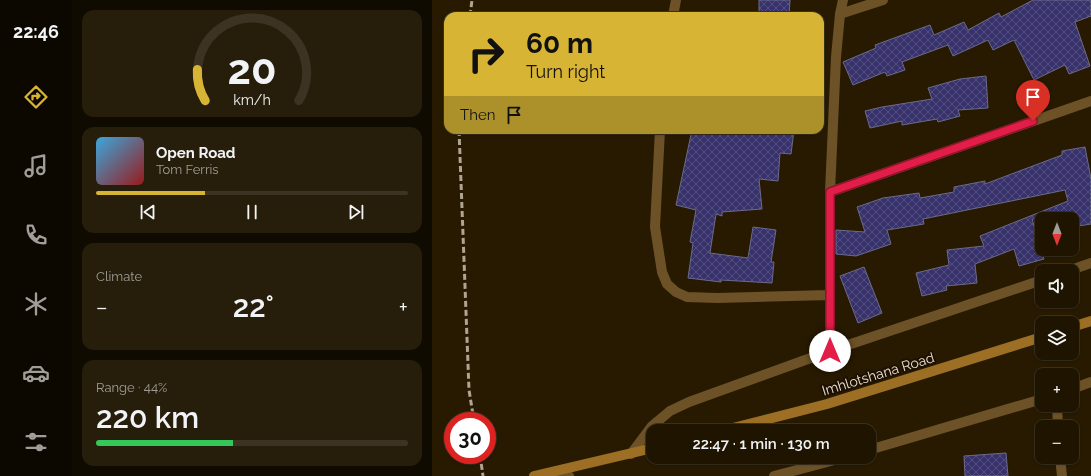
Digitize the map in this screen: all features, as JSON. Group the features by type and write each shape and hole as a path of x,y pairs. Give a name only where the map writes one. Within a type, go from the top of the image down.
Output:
{"street":[{"path":"674,12 676,0"},
{"path":"830,351 830,192 836,57 840,14 843,0"},
{"path":"840,14 883,0"},
{"path":"830,192 1091,101"},
{"path":"660,134 655,226 662,272 667,284 676,292 687,297 717,298 830,295"},
{"path":"1079,267 1091,263"},
{"path":"631,454 652,426 670,411 690,402 830,351 1035,282"},
{"path":"1079,325 1091,321"},
{"name":"Imhlotshana Road","path":"748,424 827,404 1035,339"},
{"path":"1079,386 1091,382"},
{"path":"876,448 1035,401"},
{"path":"534,476 646,450"},
{"path":"774,476 819,464"},
{"path":"1061,464 1062,476"},
{"path":"555,472 569,476"}],"building":[{"path":"759,0 790,0 789,12 759,12"},
{"path":"1033,0 1091,0 1091,16 1075,22 1090,66 1069,74 1065,65 1034,80 1014,40 993,50 988,40 953,56 948,45 902,62 905,70 887,76 885,72 853,85 843,62 876,48 875,45 930,25 934,35 964,22 968,30 999,13 1001,17"},
{"path":"986,76 988,108 958,110 960,116 938,122 937,119 902,125 902,121 870,128 865,111 932,99 928,88 960,79"},
{"path":"691,134 794,134 791,154 780,153 778,181 759,179 762,209 722,212 722,216 716,214 710,253 748,258 753,227 776,230 771,262 774,262 772,283 721,280 721,282 688,278 693,243 690,242 696,210 676,205"},
{"path":"1085,147 1091,179 1091,224 1079,226 1079,212 1040,212 1068,201 1065,190 923,219 924,224 887,230 891,244 856,256 836,254 836,230 865,232 857,207 883,198 919,193 920,198 954,192 954,187 985,181 985,184 1062,155 1062,151"},
{"path":"1035,214 1035,219 1032,219 1035,229 1035,256 1043,256 1044,259 1019,266 1014,249 975,264 977,283 946,286 947,290 922,296 916,273 949,265 947,250 984,246 980,236"},
{"path":"864,267 882,313 858,323 840,276"},
{"path":"1006,453 1008,476 965,476 964,456"}],"railway":[{"path":"470,12 472,0"},
{"path":"459,134 469,390 473,412"},
{"path":"481,464 483,476"}],"route":[{"path":"830,351 830,192 1033,121"}]}
